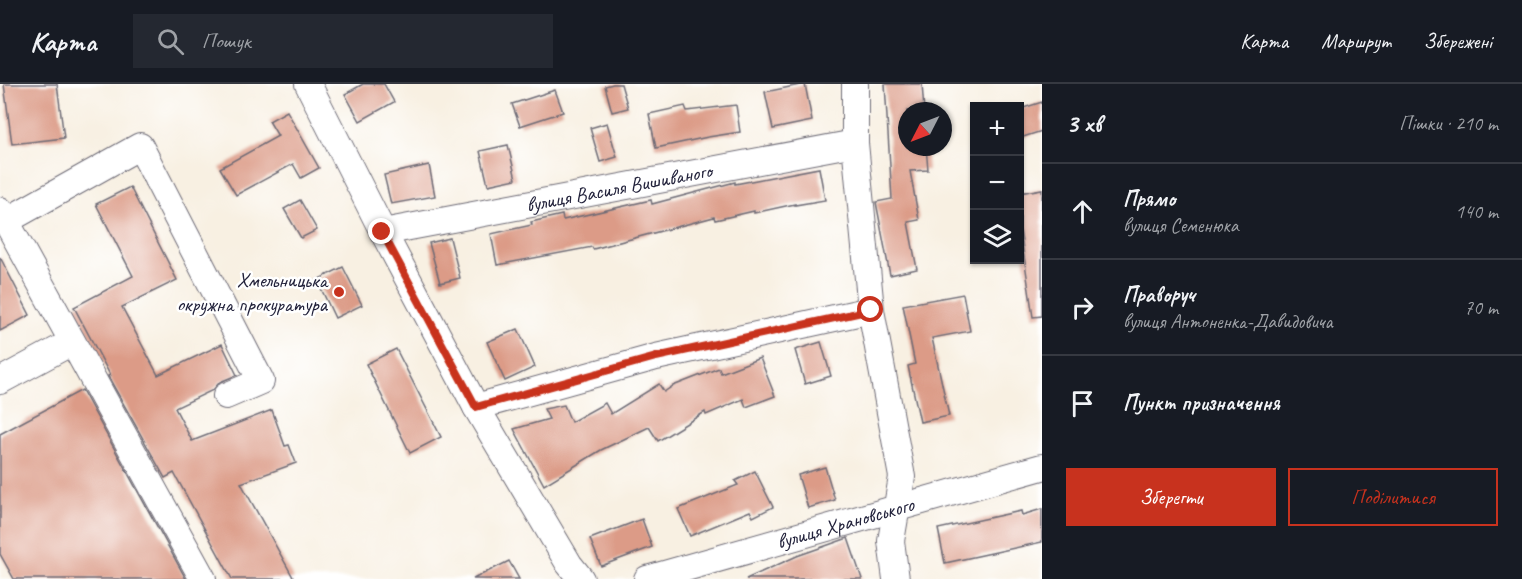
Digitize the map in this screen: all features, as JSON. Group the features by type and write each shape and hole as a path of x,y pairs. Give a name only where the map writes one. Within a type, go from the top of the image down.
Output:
{"street":[{"path":"308,84 382,232 476,407 575,572"},
{"path":"855,84 855,143 871,310 902,477 891,541 896,579"},
{"name":"вулиця Василя Вишиваного","path":"382,232 855,143"},
{"path":"203,579 5,220 140,146 261,381 226,396"},
{"path":"476,407 656,357 871,310"},
{"path":"0,381 72,342"},
{"name":"вулиця Храновського","path":"647,579 1042,467"}],"building":[{"path":"4,84 57,84 64,138 12,144"},
{"path":"363,84 384,84 394,102 360,121 345,94"},
{"path":"621,84 628,108 612,112 605,86"},
{"path":"805,84 812,121 773,129 765,92"},
{"path":"885,84 922,84 923,102 898,102 898,156 927,156 928,170 910,171 919,220 908,222 917,269 890,275 876,202 892,199"},
{"path":"555,90 563,112 520,126 512,104"},
{"path":"1042,102 1042,131 1024,137 1024,108"},
{"path":"736,105 740,132 656,148 649,114 685,106 687,111"},
{"path":"287,111 319,168 301,178 293,164 236,195 220,168 278,136 269,121"},
{"path":"607,123 617,157 600,162 590,128"},
{"path":"508,145 516,179 488,185 480,151"},
{"path":"429,165 435,196 391,204 384,175"},
{"path":"819,168 825,200 754,213 754,211 715,220 714,217 593,249 592,247 497,265 491,234 532,225 531,222 562,215 563,220 651,200 652,204 735,182 735,184"},
{"path":"130,187 177,280 122,307 158,375 222,344 237,375 220,382 213,390 175,408 192,441 272,410 285,446 289,445 296,463 241,483 294,579 232,579 174,473 165,478 108,376 110,375 74,307 133,276 96,204"},
{"path":"1042,189 1042,316 1033,317 1024,256 1024,192"},
{"path":"300,200 317,230 301,238 284,209"},
{"path":"450,238 460,278 440,283 429,243"},
{"path":"0,257 30,315 0,331"},
{"name":"Хмельницька окружна прокуратура","path":"343,267 362,305 335,318 317,280"},
{"path":"963,294 970,331 932,338 949,416 920,422 908,366 915,364 903,305"},
{"path":"518,329 535,367 505,381 487,342"},
{"path":"821,342 831,376 805,384 795,350"},
{"path":"396,349 441,437 410,453 366,364"},
{"path":"760,358 775,396 746,407 743,399 706,415 705,412 658,441 649,427 601,450 544,485 514,429 549,419 544,409 564,405 571,422 605,403 611,414 659,384 664,392 673,386 719,368 721,373"},
{"path":"82,390 186,579 14,579 0,554 0,434"},
{"path":"825,467 835,500 808,508 798,475"},
{"path":"755,471 773,507 753,517 750,511 690,536 678,509 738,485 735,481"},
{"path":"1042,509 1042,542 945,563 938,529 1021,511 1022,515"},
{"path":"642,519 652,547 601,566 590,539"},
{"path":"848,538 862,579 746,579 797,556"},
{"path":"509,561 519,579 473,579"}],"place":[{"name":"Хмельницька окружна прокуратура","path":"339,292"}],"route":[{"path":"382,232 476,407 656,357 871,310"}]}
